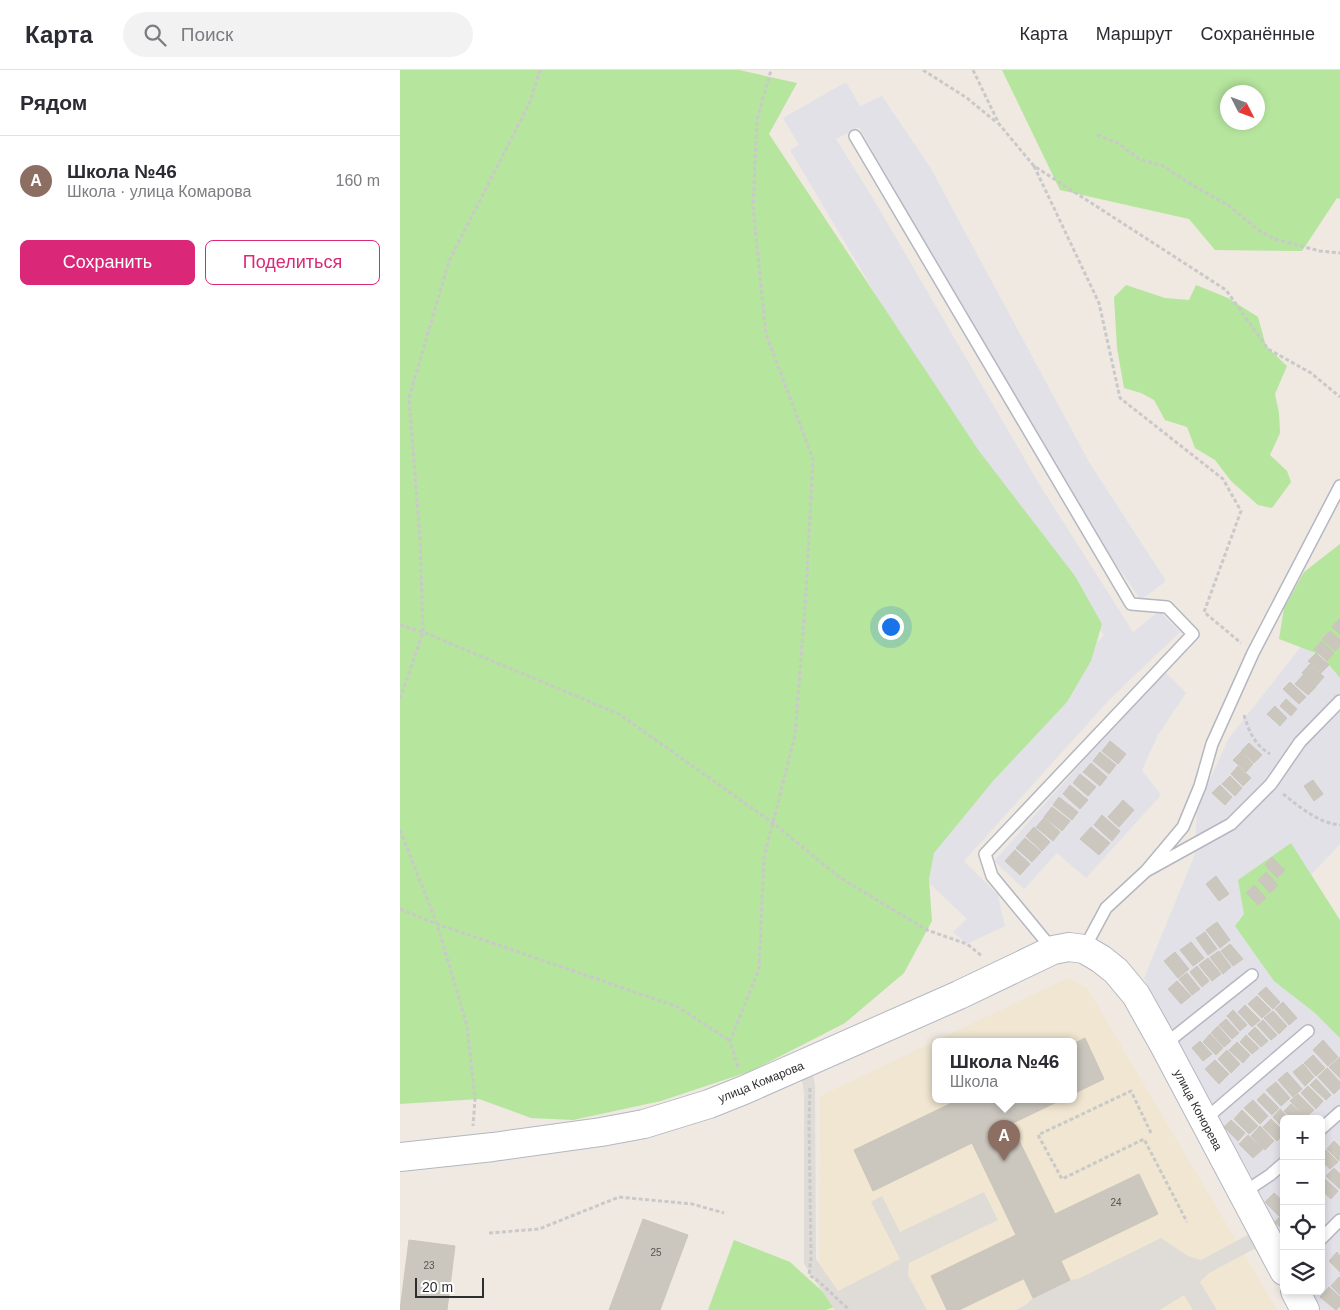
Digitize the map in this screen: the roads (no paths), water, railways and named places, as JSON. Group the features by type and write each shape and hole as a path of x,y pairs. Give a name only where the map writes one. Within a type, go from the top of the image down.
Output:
{"street":[{"name":"улица Комарова","path":"400,1156 601,1132 644,1124 744,1090 1053,950 1069,947 1093,954"},
{"name":"улица Конорева","path":"1093,954 1116,971 1136,995 1280,1263"},
{"path":"1297,1295 1305,1310"}],"lane":[{"path":"855,136 1132,604 1167,606 1193,634 985,854 992,876 1053,950"},
{"path":"1093,954 1106,908 1146,871 1183,827 1200,786 1212,744 1253,653 1340,486"},
{"path":"1146,871 1231,824 1271,784 1300,742 1340,701"},
{"path":"1164,1045 1252,975"},
{"path":"1203,1121 1308,1031"},
{"path":"1325,1125 1340,1112"},
{"path":"1243,1194 1280,1166"},
{"path":"1325,1234 1340,1220"}],"place":[{"name":"Школа №46","path":"1004,1161"}]}
